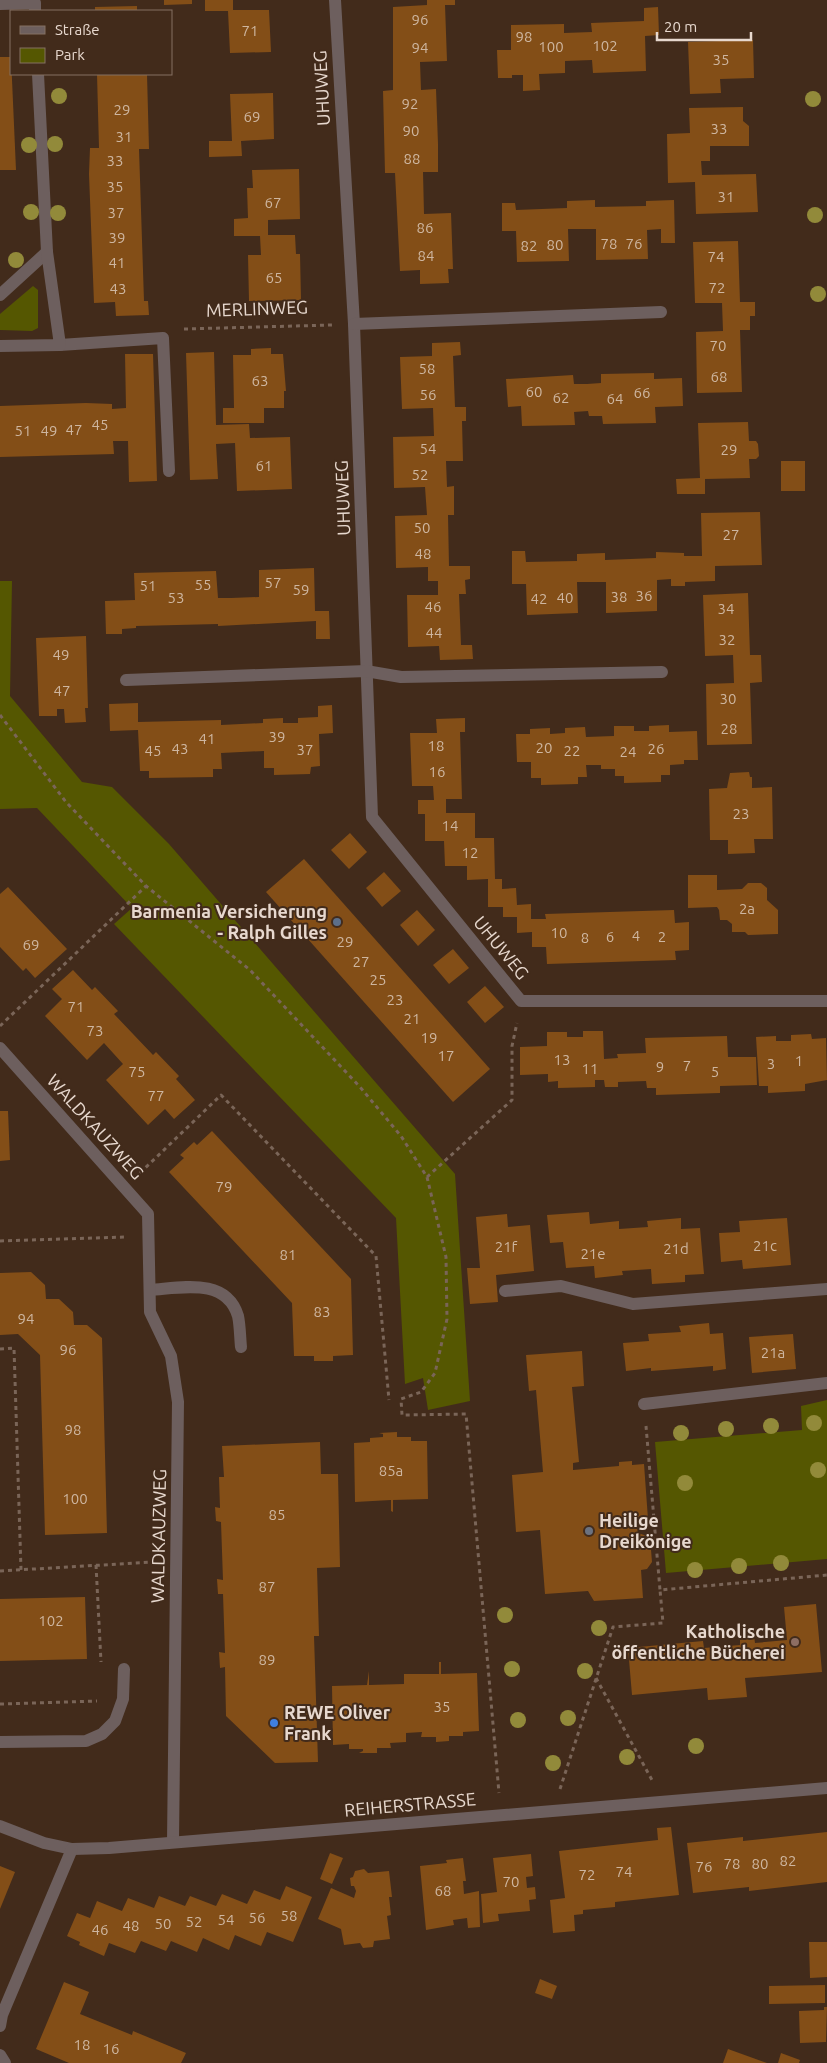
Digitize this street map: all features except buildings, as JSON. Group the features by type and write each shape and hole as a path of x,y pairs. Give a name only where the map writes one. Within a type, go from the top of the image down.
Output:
{"street":[{"name":"UHUWEG","path":"335,0 354,324 372,817 521,1001 827,1001"},
{"path":"0,4 35,3 35,10"},
{"path":"38,75 46,252 60,345"},
{"path":"0,294 46,252"},
{"path":"354,324 661,312"},
{"path":"0,346 60,345 163,338 169,471"},
{"path":"126,680 366,671 401,677 662,672"},
{"name":"WALDKAUZWEG","path":"0,1048 148,1214 150,1312 171,1356 178,1402 173,1842"},
{"path":"505,1290 561,1286 633,1304 827,1289"},
{"path":"150,1290 204,1287 220,1292 232,1302 238,1316 241,1347"},
{"path":"644,1404 827,1383"},
{"path":"0,1742 86,1741 102,1734 115,1721 123,1699 124,1669"},
{"name":"REIHERSTRASSE","path":"0,1826 44,1843 72,1849 827,1788"},
{"path":"0,2026 2,2015 72,1849"},
{"path":"0,2055 5,2063"}],"path":[{"name":"MERLINWEG","path":"163,338 180,329 354,324"},
{"path":"0,715 66,802 146,886 250,970 360,1087 400,1136 427,1177 446,1257 448,1319 436,1373 421,1392 402,1399 402,1414 466,1414 501,1815"},
{"path":"0,1026 146,886"},
{"path":"427,1177 512,1100 512,1046 521,1001"},
{"path":"125,1188 221,1095 376,1256 388,1400"},
{"path":"0,1241 149,1236"},
{"path":"0,1348 14,1348 21,1570"},
{"path":"553,1811 613,1627 663,1623 644,1404"},
{"path":"0,1571 176,1561"},
{"path":"96,1565 102,1670"},
{"path":"660,1590 827,1575"},
{"path":"596,1678 664,1802"},
{"path":"93,1709 100,1696"},
{"path":"0,1704 97,1702"}],"green space":[{"path":"33,286 38,290 38,328 32,331 0,330 0,314"},
{"path":"0,581 12,581 10,696 82,782 112,787 169,844 455,1174 470,1401 428,1410 423,1378 405,1384 396,1218 114,924 132,908 37,808 0,809"},
{"path":"827,1400 827,1559 666,1573 655,1442 802,1430 801,1406"}],"place":[{"name":"Barmenia Versicherung - Ralph Gilles","path":"337,922"},
{"name":"Heilige Dreikönige","path":"589,1531"},
{"name":"Katholische öffentliche Bücherei","path":"795,1642"},
{"name":"REWE Oliver Frank","path":"274,1723"}]}
